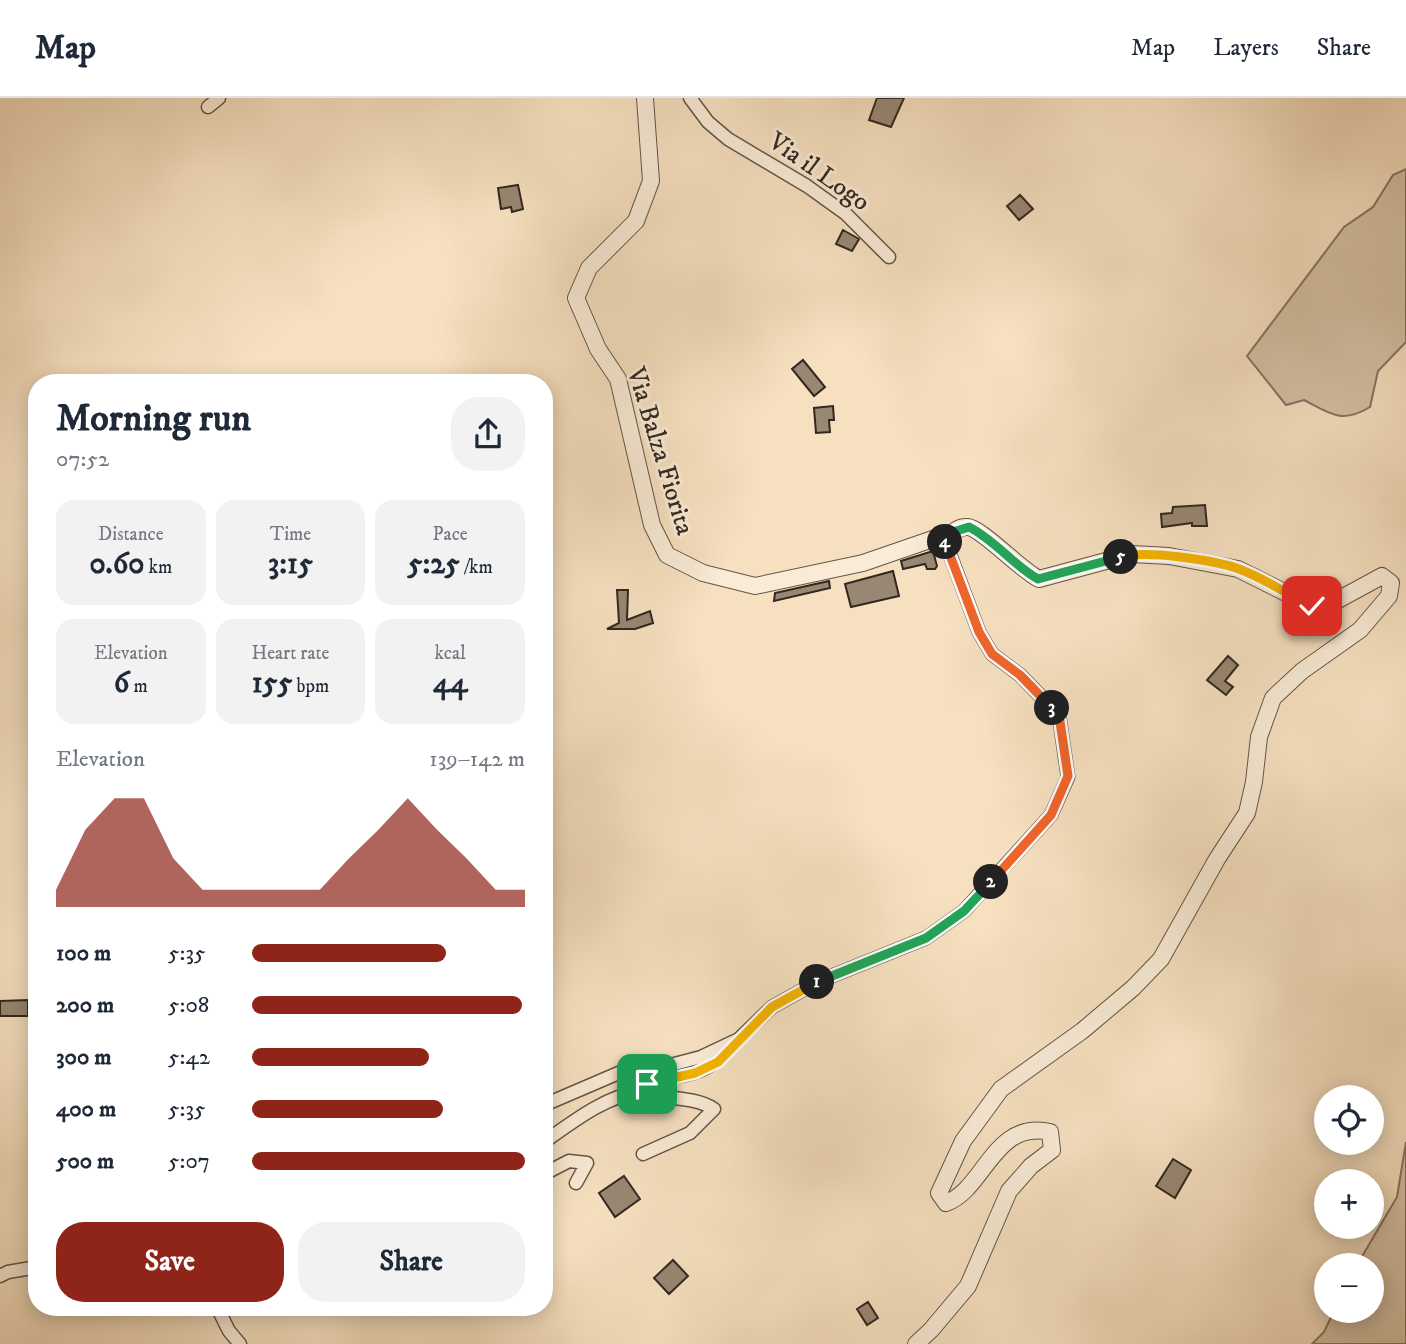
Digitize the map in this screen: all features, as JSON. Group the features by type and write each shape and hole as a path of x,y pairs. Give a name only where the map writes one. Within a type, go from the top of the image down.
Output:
{"street":[{"path":"208,107 219,98"},
{"name":"Via Balza Fiorita","path":"645,98 651,181 636,221 589,268 576,298 598,349 618,379 652,525 667,555 703,573 755,586 863,563 947,537"},
{"name":"Via il Logo","path":"690,98 708,122 728,139 807,186 846,214 889,257"},
{"path":"641,1091 647,1084 695,1073 718,1062 772,1007 817,982 926,938 964,911 1051,815 1068,776 1059,715 1020,675 992,654 974,621 947,537 969,527 979,532 1024,572 1038,579 1132,554 1169,556 1238,569 1312,606 1336,601 1382,576 1391,583 1389,596 1360,630 1302,671 1273,698 1259,737 1247,813 1217,859 1161,959 1133,988 1082,1031 1001,1089 963,1141 939,1193 946,1203 957,1200 984,1164 1012,1138 1036,1128 1050,1132 1052,1150 1031,1166 1009,1191 968,1286 916,1344"},
{"path":"553,1101 621,1072 663,1067 701,1057 739,1039"},
{"path":"553,1136 586,1112 623,1094 641,1091 653,1096 696,1101 714,1109 690,1133 643,1154"},
{"path":"553,1169 569,1161 587,1163 576,1182"},
{"path":"0,1276 28,1269"},
{"path":"222,1316 240,1344"}],"shaded area":[{"path":"1406,169 1406,342 1378,371 1370,407 1344,416 1304,400 1286,405 1247,356 1344,227 1373,207 1393,175"},
{"path":"1406,1142 1406,1344 1312,1344 1324,1332 1328,1323 1384,1323 1384,1253 1364,1253 1372,1239 1384,1239 1384,1219 1397,1197"}],"building":[{"path":"877,98 904,98 891,127 869,120"},
{"path":"518,185 523,209 512,212 511,207 501,209 498,188"},
{"path":"1020,195 1033,209 1019,220 1007,206"},
{"path":"843,230 859,239 852,251 836,244"},
{"path":"803,360 825,387 814,396 792,369"},
{"path":"833,406 834,420 829,420 830,432 816,433 814,408"},
{"path":"1205,505 1207,526 1192,526 1192,523 1162,527 1161,514 1172,513 1173,507"},
{"path":"933,551 937,566 935,569 927,569 925,564 903,569 901,561"},
{"path":"893,571 899,596 851,607 845,584"},
{"path":"829,581 830,588 774,601 775,593"},
{"path":"617,590 628,590 627,620 650,611 653,623 635,629 607,629 619,623"},
{"path":"1228,656 1238,665 1225,681 1233,687 1226,695 1207,680"},
{"path":"28,1000 28,1016 0,1016 0,1001"},
{"path":"1173,1159 1191,1170 1175,1198 1156,1186"},
{"path":"624,1176 640,1199 615,1217 599,1193"},
{"path":"673,1260 688,1276 669,1294 654,1278"},
{"path":"868,1302 878,1318 867,1325 857,1309"}],"route":[{"path":"647,1084 695,1073 718,1062 772,1007 817,982 926,938 964,911 1051,815 1068,776 1059,715 1020,675 992,654 979,632 961,590 945,541 950,533 969,527 979,532 1024,572 1038,579 1065,574 1132,554 1169,556 1238,569 1312,606"}]}
